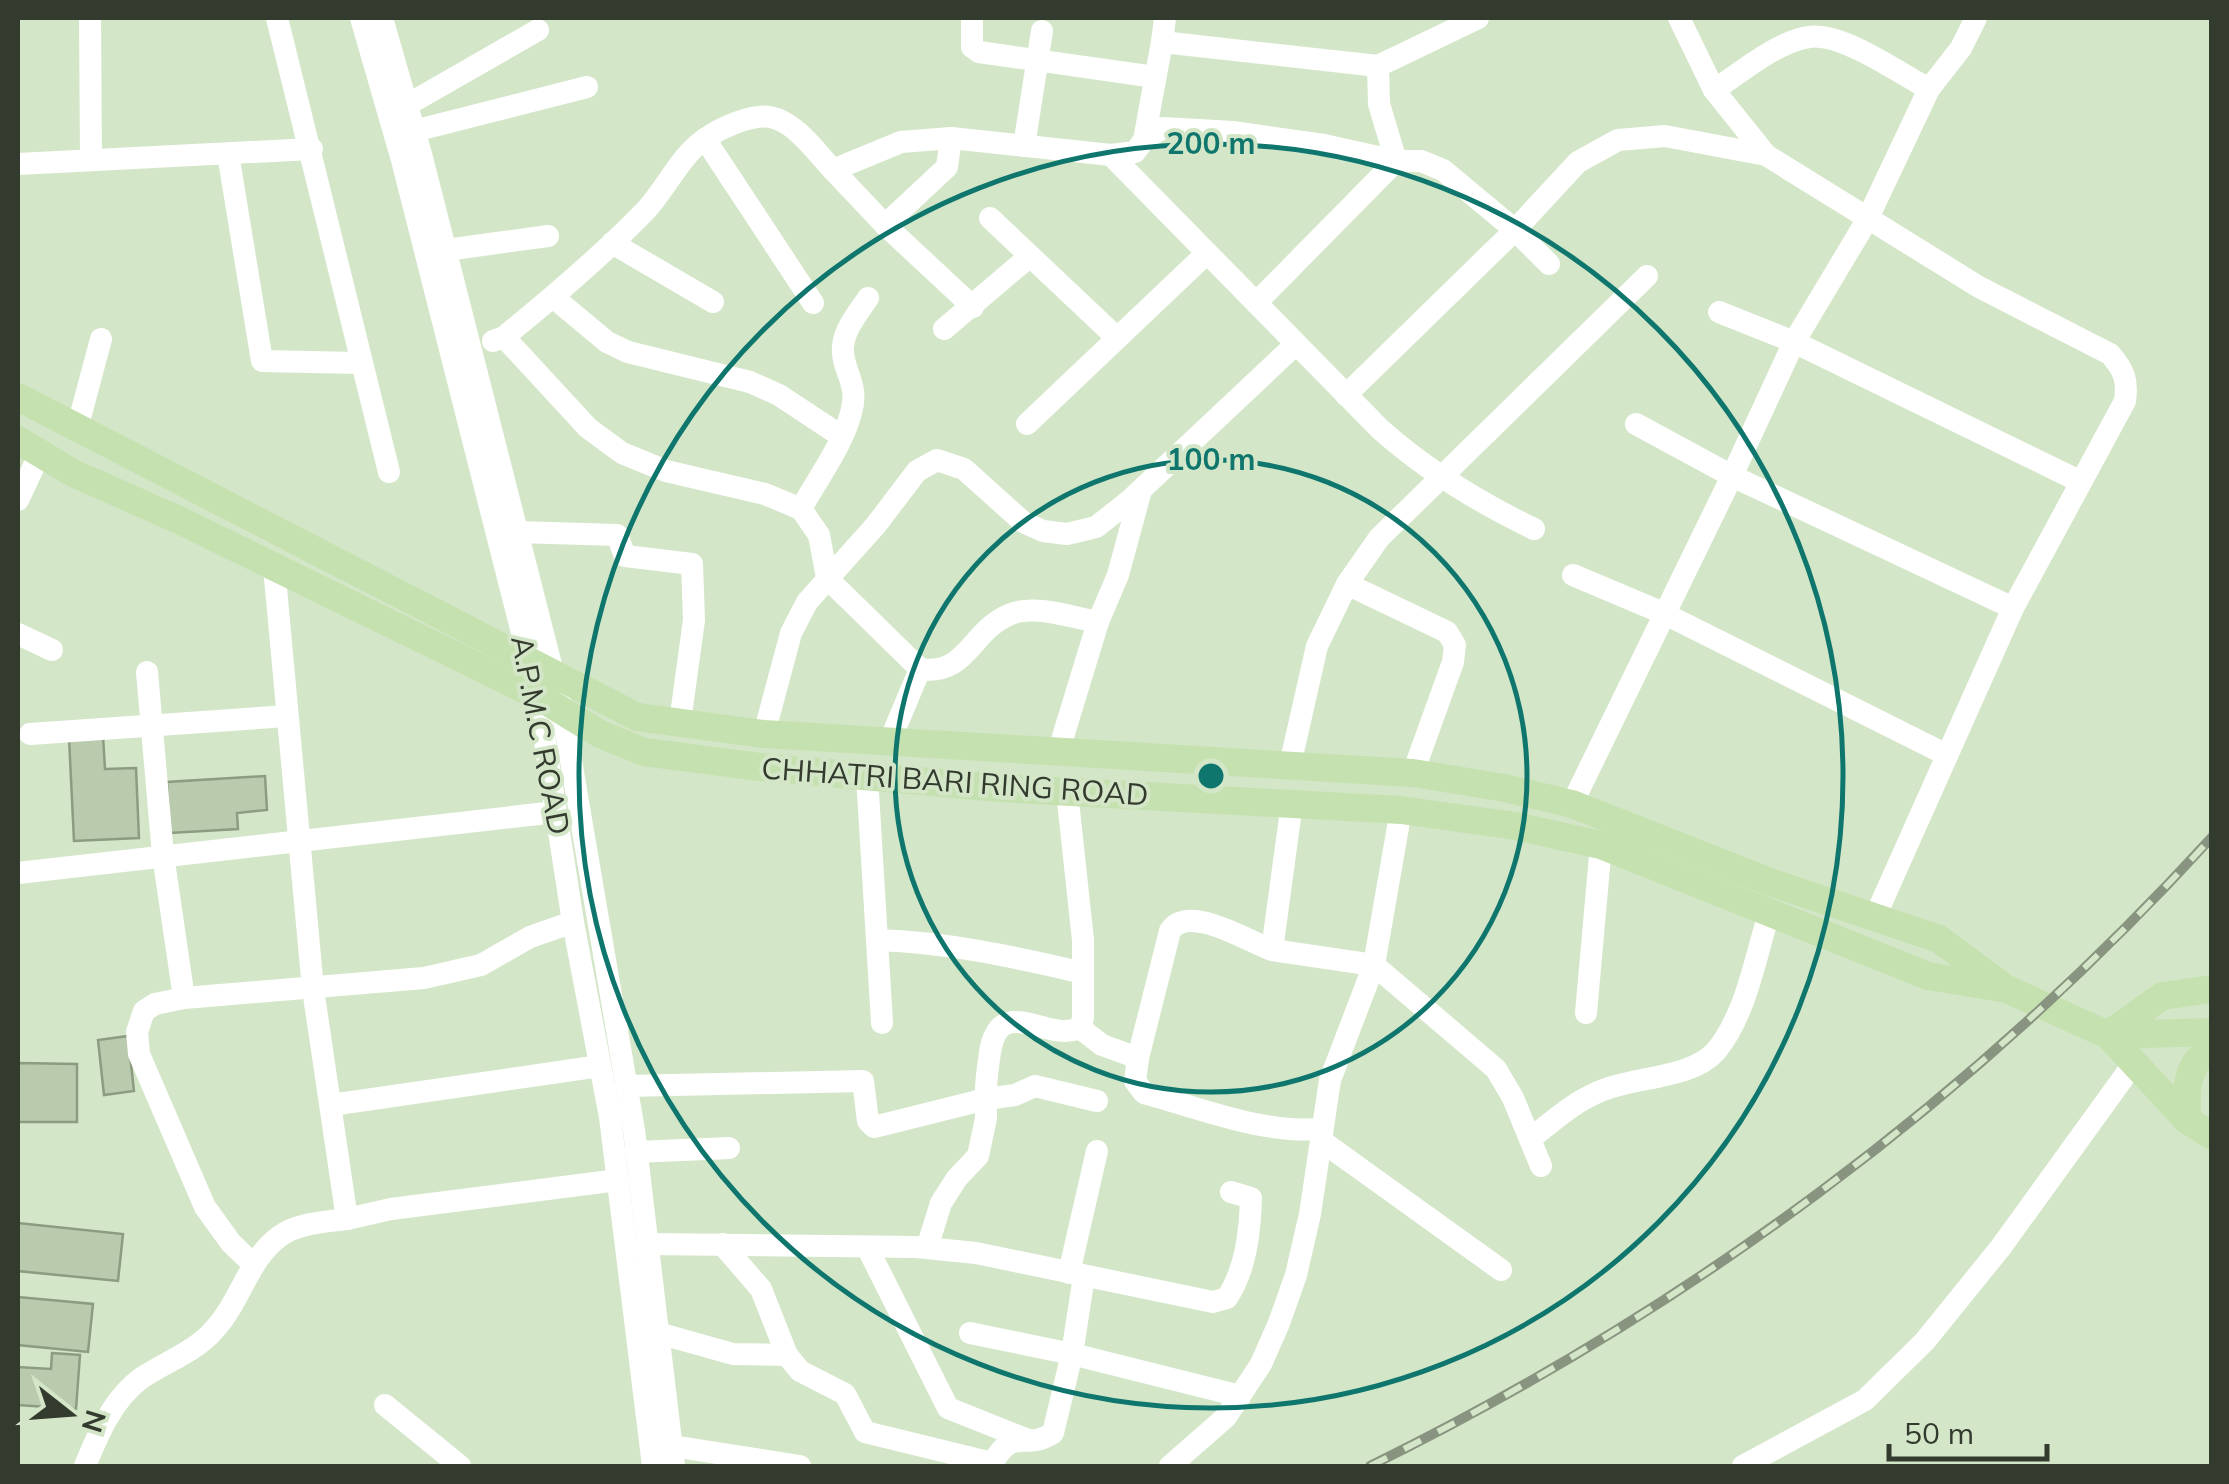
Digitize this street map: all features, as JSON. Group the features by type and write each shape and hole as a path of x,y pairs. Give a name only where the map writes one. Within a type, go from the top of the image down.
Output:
{"main road":[{"path":"18,397 546,686 637,717 764,734 1413,773 1505,788 1572,804 1770,882 1939,939 2007,989"},
{"name":"CHHATRI BARI RING ROAD","path":"29,446 72,472 274,567 546,686 600,734 644,752 1068,792 1400,810 1515,826 1601,845 1928,976 2007,989 2108,1036"},
{"path":"2108,1036 2162,996 2212,989"},
{"path":"2108,1036 2212,1032"},
{"path":"2108,1036 2186,1120 2212,1136"},
{"path":"2186,1120 2190,1071 2203,1053 2212,1048"}],"street":[{"path":"90,18 91,160"},
{"path":"277,18 389,472"},
{"name":"A.P.M.C ROAD","path":"361,18 546,686 556,812 618,1180 654,1466"},
{"name":"A.P.M.C ROAD","path":"382,18 518,532 626,1086 673,1456"},
{"path":"972,18 972,47 979,52 1155,77"},
{"path":"834,170 901,142 952,138 1111,155 1136,152 1144,140 1165,18"},
{"path":"1162,42 1378,66 1478,18"},
{"path":"1680,18 1714,90 1766,155 1979,287 2110,354 2122,368 2127,383 2125,401 2013,608 1874,917"},
{"path":"1572,804 1794,342 1866,220 1929,89 1961,48 1976,18"},
{"path":"407,106 538,30"},
{"path":"1024,146 1042,31"},
{"path":"1714,90 1790,42 1812,36 1844,42 1929,89"},
{"path":"1378,66 1378,104 1396,161"},
{"path":"414,131 587,87"},
{"path":"471,349 504,337 553,297 650,206 683,161 706,138 749,119 767,116 787,122 884,225 973,308"},
{"path":"1144,140 1163,128 1233,132 1324,145 1396,161 1421,161 1443,170 1549,264"},
{"path":"1346,395 1515,230 1578,162 1618,140 1664,136 1766,155"},
{"path":"706,138 812,304"},
{"path":"884,225 947,168 952,138"},
{"path":"18,164 312,149"},
{"path":"228,154 262,360 360,362"},
{"path":"1111,155 1399,446 1478,502 1534,529"},
{"path":"1256,303 1396,161"},
{"path":"990,218 1116,338"},
{"path":"446,250 548,236"},
{"path":"612,243 713,302"},
{"path":"1026,424 1207,253"},
{"path":"944,328 973,308 1030,256"},
{"path":"1290,765 1317,646 1347,584 1379,538 1648,276"},
{"path":"553,297 607,342 628,352 750,382 779,395 841,436"},
{"path":"800,509 850,416 855,392 843,345 849,327 868,298"},
{"path":"1720,312 1794,342 2081,482"},
{"path":"504,337 588,428 622,453 666,471 765,494 800,509 818,535 827,578 920,669 938,672 955,666 984,630 1013,613 1039,611 1098,622"},
{"path":"77,429 100,339"},
{"path":"764,734 791,633 806,602 876,525 917,471 937,460 964,469 1022,522 1043,531 1067,534 1096,527 1296,344"},
{"path":"1636,424 1732,476 2013,608"},
{"path":"18,500 29,446"},
{"path":"1058,754 1098,622 1118,575 1140,490"},
{"path":"518,532 617,535 626,556 692,564 694,620 680,722"},
{"path":"274,567 313,988 347,1218"},
{"path":"1573,575 1663,613 1947,755"},
{"path":"1347,584 1448,632 1454,645 1453,662 1413,773"},
{"path":"18,634 52,650"},
{"path":"889,743 920,669"},
{"path":"147,672 163,855 184,998"},
{"path":"30,734 288,716"},
{"path":"867,776 882,1023"},
{"path":"927,1248 941,1203 978,1156 986,1118 993,1037 1000,1026 1014,1021 1070,1032 1080,1028 1084,1018 1080,906 1068,792"},
{"path":"1272,950 1292,804"},
{"path":"1170,1466 1226,1417 1240,1396 1261,1364 1296,1275 1330,1080 1374,965 1400,810"},
{"path":"18,873 556,812"},
{"path":"1586,1014 1601,845"},
{"path":"1530,1138 1596,1092 1631,1080 1695,1067 1714,1054 1740,1005 1769,914"},
{"path":"1501,1270 1322,1135 1266,1125 1144,1092 1135,1080 1138,1058 1170,931 1185,920 1216,926 1272,950 1374,965 1496,1069 1542,1166"},
{"path":"253,1264 231,1243 205,1207 139,1054 138,1032 144,1011 155,1004 184,998 424,978 481,965 530,937 573,922"},
{"path":"877,940 982,950 1084,972"},
{"path":"1080,1028 1102,1045 1138,1058"},
{"path":"1743,1466 1865,1400 1925,1341 2001,1247 2134,1063"},
{"path":"331,1106 600,1066"},
{"path":"626,1086 864,1081 868,1121 874,1127 1015,1095 1035,1086 1096,1100"},
{"path":"636,1152 729,1148"},
{"path":"722,1244 761,1289 787,1355 800,1371 844,1394 865,1432 991,1465 1001,1448 1011,1441 1044,1439 1052,1434 1072,1354 1077,1274 1097,1151"},
{"path":"85,1466 101,1424 139,1380 211,1334 236,1304 253,1264 280,1236 301,1226 391,1209 618,1180"},
{"path":"647,1244 976,1252 1213,1302 1227,1298 1234,1288 1250,1217 1251,1198 1231,1192"},
{"path":"868,1247 948,1408 1028,1440"},
{"path":"970,1333 1240,1396"},
{"path":"658,1334 733,1354 787,1355"},
{"path":"385,1405 460,1466"},
{"path":"673,1456 800,1466"}],"building":[{"path":"103,736 105,769 136,768 139,838 74,841 69,738"},
{"path":"265,776 267,810 237,813 238,829 170,833 167,782"},
{"path":"128,1036 134,1091 104,1095 98,1040"},
{"path":"18,1063 77,1064 77,1122 18,1122"},
{"path":"18,1223 123,1234 118,1281 18,1271"},
{"path":"18,1297 93,1304 88,1352 18,1345"},
{"path":"52,1353 80,1355 76,1409 18,1405 18,1367 51,1369"}],"railway":[{"path":"1370,1466 1488,1405 1602,1339 1713,1268 1821,1191 2024,1024 2120,933 2212,837"}]}
